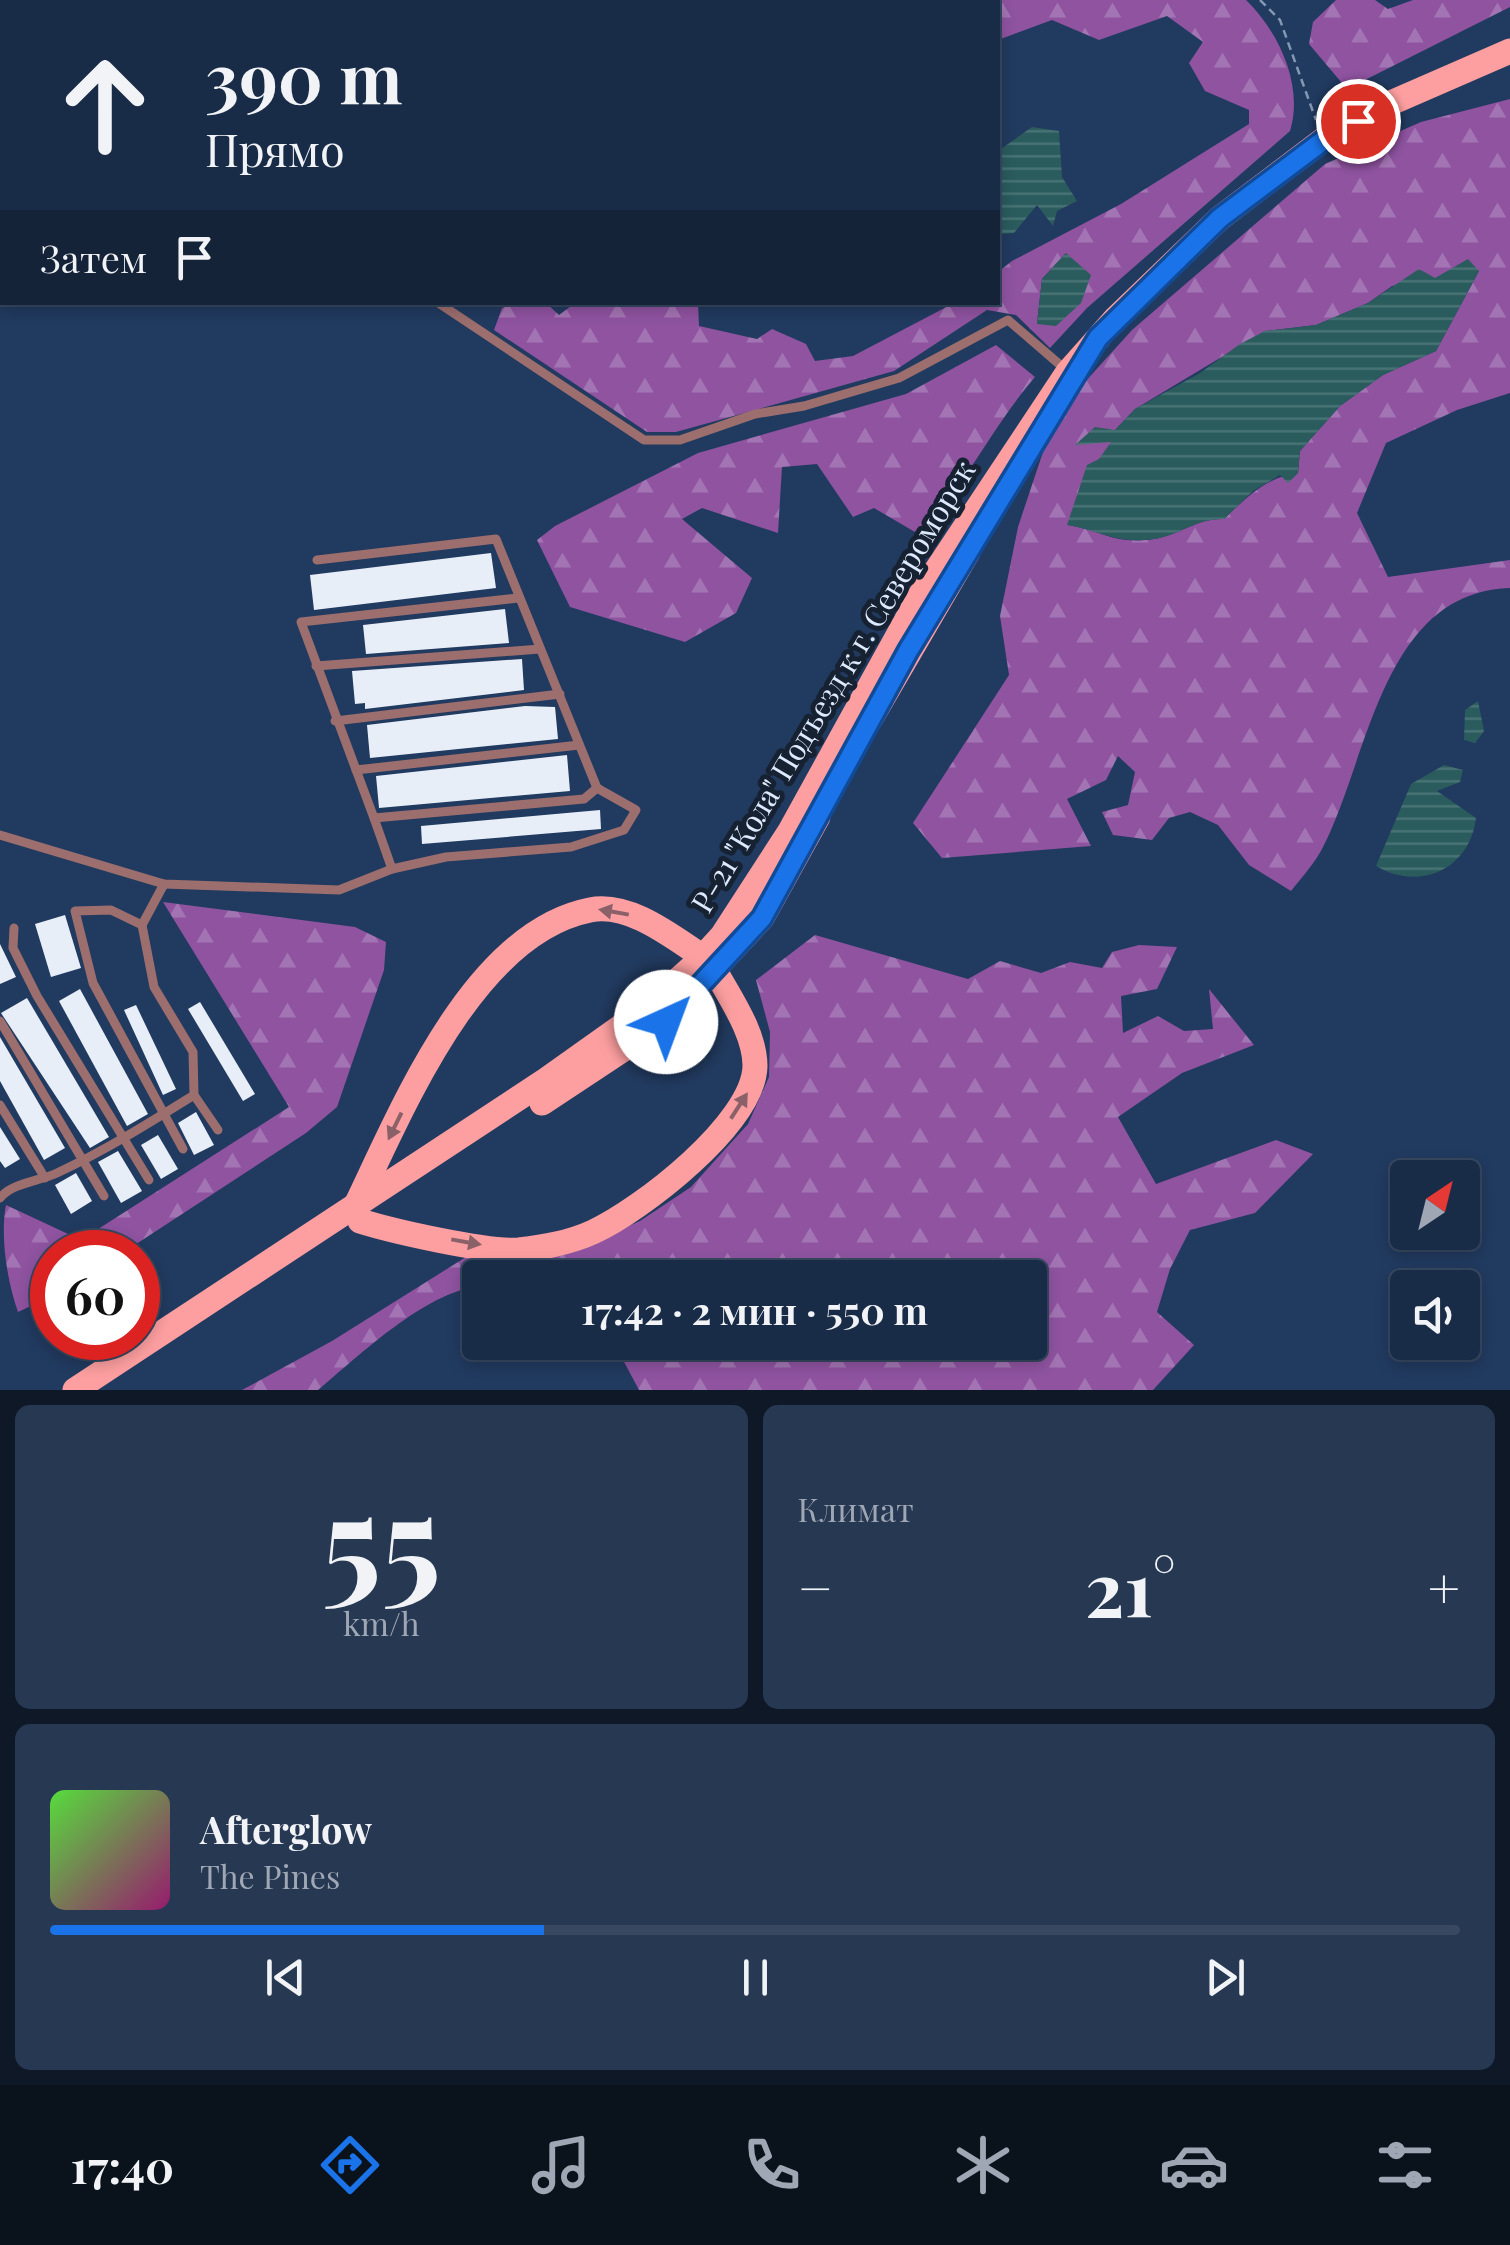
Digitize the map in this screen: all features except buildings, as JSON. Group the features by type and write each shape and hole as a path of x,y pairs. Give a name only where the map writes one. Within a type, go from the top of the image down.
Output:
{"main road":[{"name":"Р-21 \"Кола\" Подъезд к г. Североморск","path":"75,1390 357,1216 642,1011 722,936 790,831 922,592 1068,372 1098,338 1220,218 1324,140 1393,102 1510,51"},
{"path":"98,1390 357,1216 666,1022 762,918 908,651 1098,338"},
{"path":"592,909 624,912 709,964 738,1011 753,1050 755,1068 749,1090 738,1112 705,1147 632,1208 595,1231 563,1243 512,1251 357,1216 443,1032 483,981 536,934 592,909"}],"lane":[{"path":"442,305 644,440 680,440 756,414 899,378 1008,320 1068,372"},
{"path":"0,836 128,877 164,884 339,890 392,869 446,858 571,847 624,830 636,810 597,788 496,539 317,560"},
{"path":"392,869 301,622 518,598"},
{"path":"316,666 540,648"},
{"path":"335,721 560,694"},
{"path":"356,770 579,744"},
{"path":"374,818 584,799 597,788"},
{"path":"164,884 142,925 154,987 192,1052 194,1095 218,1130"},
{"path":"142,925 111,910 75,911 93,982 183,1149"},
{"path":"14,928 12,948 36,996 149,1180"},
{"path":"0,1021 104,1196"},
{"path":"2,1190 45,1178 126,1140 194,1095"},
{"path":"0,1105 45,1178"}],"path":[{"path":"1260,0 1280,20 1324,140"}],"green space":[{"path":"1000,0 1246,0 1278,44 1294,96 1290,131 1087,308 1050,348 1016,315 987,310 894,371 676,432 647,432 494,330 502,308 510,305 548,305 559,315 572,305 698,305 699,326 757,339 772,329 806,344 815,361 853,356 950,305 1000,305 1000,270 1012,261 1121,204 1249,124 1249,110 1205,91 1189,63 1203,42 1167,16 1099,40 1052,20 1000,39","holes":["1066,253 1037,323 1042,279"]},
{"path":"1336,0 1375,0 1388,9 1413,0 1510,0 1510,7 1347,89 1309,44 1313,22"},
{"path":"1510,99 1510,393 1457,410 1386,443 1357,513 1388,577 1510,560 1510,588 1467,597 1433,618 1407,648 1386,686 1323,847 1291,891 1249,865 1218,825 1190,812 1169,818 1152,840 1113,835 1102,812 1128,805 1135,772 1118,756 1106,780 1067,799 1091,846 942,858 913,823 1009,675 1000,616 1018,527 1050,431 1084,383 1132,330 1325,164 1421,122","holes":["1479,271 1436,351 1383,375 1340,406 1300,451 1298,473 1267,484 1224,519 1141,540 1119,539 1068,525 1112,441 1092,441 1115,430 1135,409 1265,331 1316,325 1368,303 1392,286"]},
{"path":"996,345 1035,377 920,535 874,508 853,517 817,464 782,467 778,533 702,508 682,519 752,578 736,613 685,642 570,607 537,540 555,526 698,453 906,394"},
{"path":"163,902 355,927 386,942 384,970 337,1107 306,1133 158,1230 97,1230 289,1107"},
{"path":"815,935 968,979 1000,961 1041,973 1070,962 1102,968 1112,952 1139,945 1177,947 1157,989 1121,996 1123,1033 1158,1016 1184,1031 1213,1029 1209,989 1254,1045 1182,1073 1118,1117 1156,1184 1276,1140 1313,1154 1255,1213 1190,1230 1170,1269 1157,1312 1194,1345 1153,1390 639,1390 623,1360 1047,1360 1047,1260 462,1260 462,1290 437,1300 394,1327 318,1390 242,1390 332,1341 466,1257 560,1256 640,1221 691,1187 748,1124 769,1077 770,1032 756,980"},
{"path":"6,1205 60,1230 30,1230 30,1306 18,1312 6,1258"}],"shaded area":[{"path":"1032,127 1059,131 1062,177 1077,201 1057,211 1053,226 1037,205 1014,233 1000,234 1000,150"},
{"path":"1066,253 1091,275 1081,303 1056,326 1037,324 1042,279"},
{"path":"1468,259 1479,271 1436,351 1383,375 1340,406 1300,451 1298,473 1288,483 1280,475 1253,491 1224,519 1205,521 1154,539 1119,538 1067,525 1087,465 1099,459 1111,442 1075,445 1095,427 1115,430 1135,409 1265,331 1316,325 1368,303 1419,269 1435,278"},
{"path":"1478,701 1484,731 1475,743 1464,740 1465,710"},
{"path":"1444,765 1463,770 1460,782 1437,791 1476,818 1464,851 1440,871 1425,876 1409,877 1376,866 1411,784"}],"route":[{"path":"666,1022 762,918 908,651 1098,338 1220,218 1324,140 1358,121"}]}
